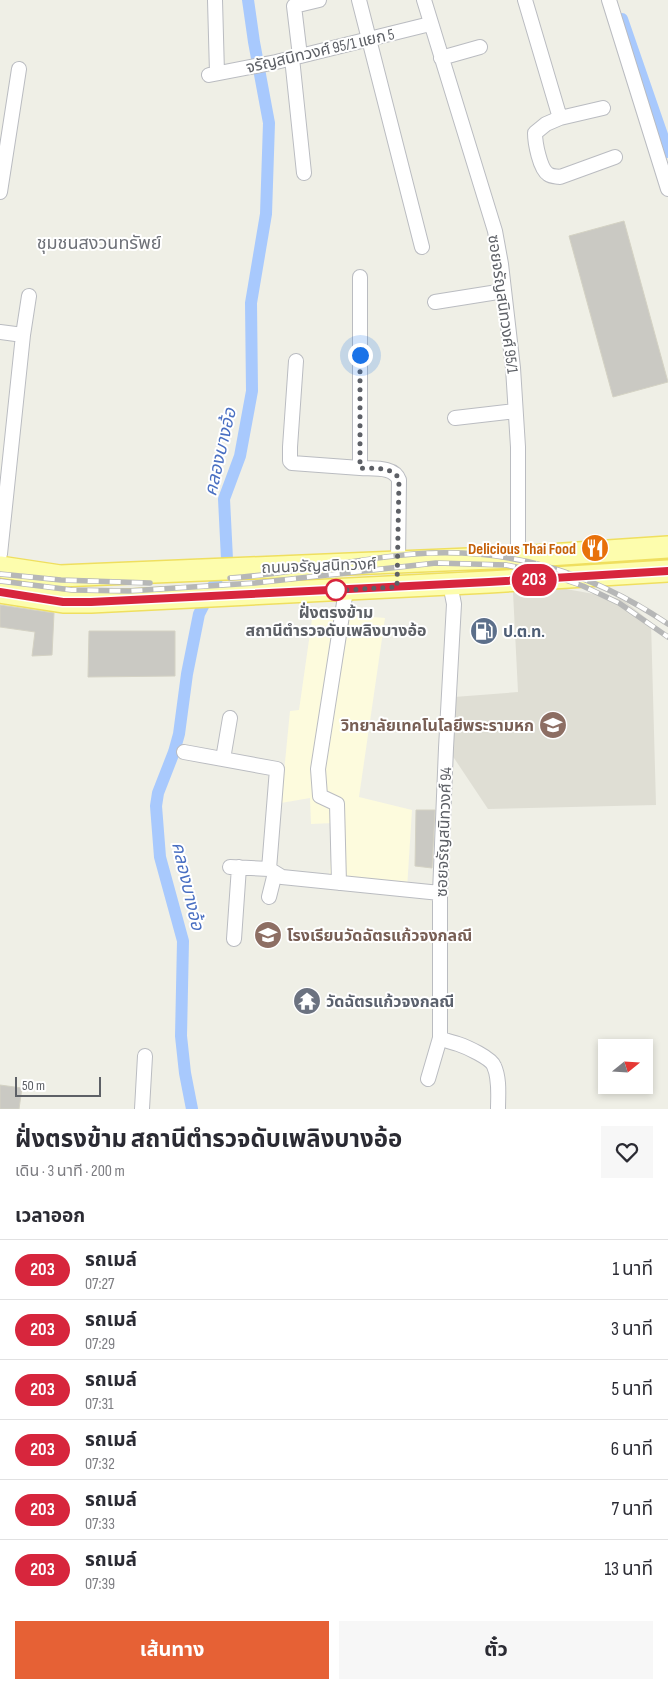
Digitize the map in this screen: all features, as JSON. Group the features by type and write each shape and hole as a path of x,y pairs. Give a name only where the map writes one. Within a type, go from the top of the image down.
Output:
{"main road":[{"name":"ถนนจรัญสนิทวงศ์","path":"0,567 60,576 518,557 668,547"},
{"path":"449,560 450,584"},
{"path":"397,587 398,562"},
{"name":"ถนนจรัญสนิทวงศ์","path":"0,592 63,602 86,602 346,590 668,571"}],"street":[{"name":"จรัญสนิทวงศ์ 95/1 แยก 5","path":"215,0 213,74 296,57 430,24"},
{"path":"304,173 294,3 319,0"},
{"path":"359,0 422,246"},
{"name":"ซอยจรัญสนิทวงศ์ 95/1","path":"424,0 494,231 502,264 513,368 518,447 518,557"},
{"path":"525,0 560,118"},
{"path":"609,0 668,189"},
{"path":"441,58 480,47"},
{"path":"0,192 19,68"},
{"path":"603,108 560,118 546,124 535,133 535,143 545,172 548,174 560,176 615,157"},
{"path":"360,277 360,468"},
{"path":"435,302 504,290"},
{"path":"0,554 23,335 29,296"},
{"path":"0,332 23,335"},
{"path":"296,361 290,461 292,463 392,470 397,474 399,480 398,562"},
{"path":"454,418 515,411"},
{"name":"ซอยจรัญสนิทวงศ์ 94","path":"428,1079 440,1038 440,892 454,612 454,599 450,584"},
{"path":"339,883 337,804 320,796 318,769 346,590"},
{"path":"223,759 230,718"},
{"path":"184,752 276,769 270,898"},
{"path":"234,939 235,867 272,871 282,877 440,892"},
{"path":"440,1038 458,1044 484,1057 494,1065 498,1083 498,1109"},
{"path":"142,1109 145,1056"}],"shaded area":[{"name":"วิทยาลัยเทคโนโลยีพระรามหก","path":"566,589 622,599 651,622 656,805 488,809 450,752 454,697 518,692 513,592"},
{"path":"313,612 385,618 359,797 412,810 407,889 329,880 334,823 311,824 310,798 281,803 290,711 299,710"}],"building":[{"path":"624,221 668,382 613,397 569,236"},
{"path":"0,605 54,613 52,655 32,656 35,632 0,627"},
{"path":"89,631 175,631 175,676 88,677"},
{"path":"416,810 435,810 432,868 415,866"},
{"path":"0,1085 22,1088 19,1109 0,1109"}],"waterway":[{"name":"คลองบางอ้อ","path":"192,1109 185,1073 181,1036 183,941 160,857 156,806 158,793 179,734 187,674 199,614 227,559 224,499 240,456 252,391 251,303 266,214 269,123 248,0"},
{"path":"622,19 668,152"}],"railway":[{"path":"230,578 414,554 449,553 483,555 547,566 578,577 638,605 668,624"},
{"path":"0,581 72,590 129,591 255,583 436,563 506,565 545,573 583,586 619,603 668,637"},
{"path":"0,574 61,580 150,583"}],"bus line":[{"name":"203","path":"0,592 63,602 91,602 668,571"}],"place":[{"name":"Delicious Thai Food","path":"595,548"},
{"name":"ฝั่งตรงข้าม สถานีตำรวจดับเพลิงบางอ้อ","path":"336,590"},
{"name":"ป.ต.ท.","path":"484,631"},
{"name":"วิทยาลัยเทคโนโลยีพระรามหก","path":"553,725"},
{"name":"โรงเรียนวัดฉัตรแก้วจงกลณี","path":"268,935"},
{"name":"วัดฉัตรแก้วจงกลณี","path":"307,1001"}],"district":[{"name":"ชุมชนสงวนทรัพย์","path":"99,243"}],"route":[{"path":"336,590 328,591 397,587 399,480 397,474 392,470 360,468 360,355"}]}
